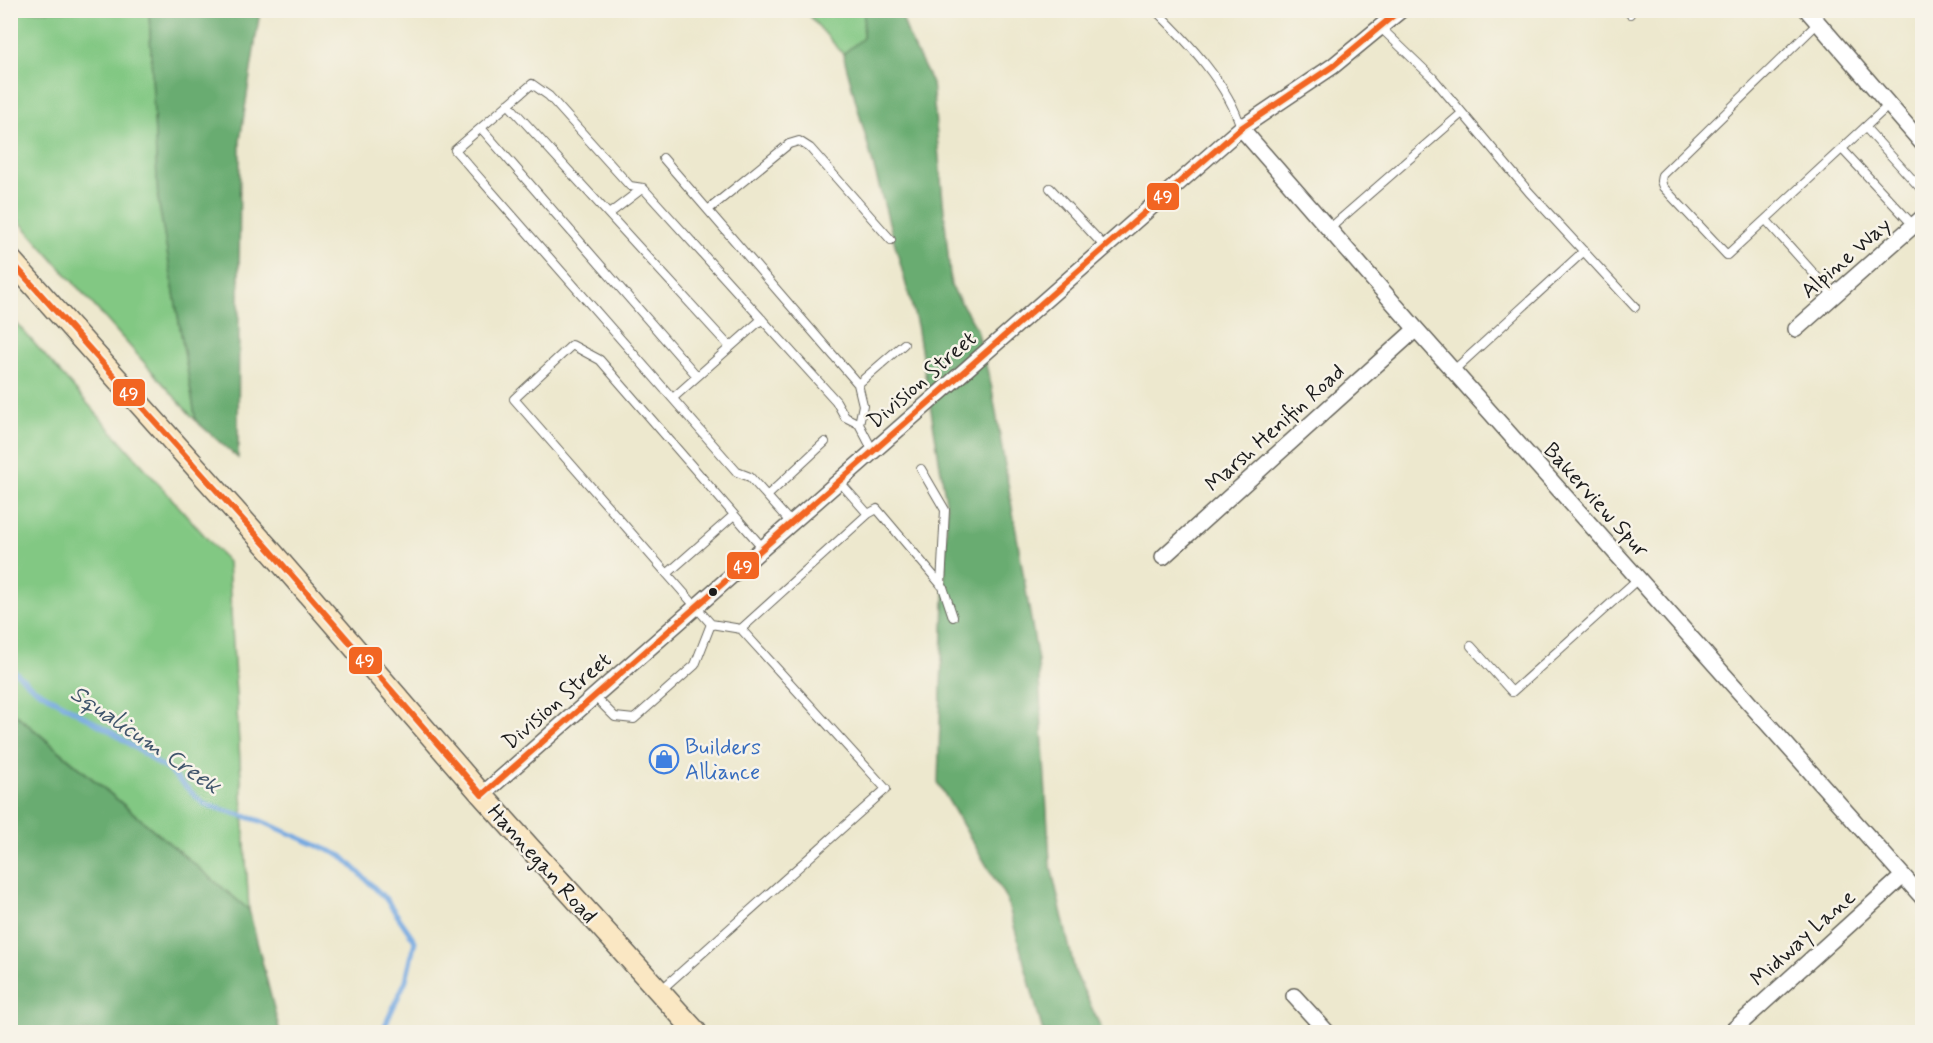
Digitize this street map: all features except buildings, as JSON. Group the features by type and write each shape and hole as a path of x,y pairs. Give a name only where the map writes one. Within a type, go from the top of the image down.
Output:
{"main road":[{"name":"Hannegan Road","path":"10,259 270,550 482,795 696,1032"}],"street":[{"name":"Division Street","path":"482,795 1241,128 1333,66 1401,10"},
{"path":"1807,10 1923,143"},
{"name":"Bakerview Spur","path":"1241,128 1453,371 1922,895"},
{"name":"Alpine Way","path":"1796,329 1918,222"},
{"name":"Marsh Henifin Road","path":"1163,557 1416,329"},
{"name":"Midway Lane","path":"1731,1032 1903,876"},
{"path":"1294,996 1327,1032"}],"lane":[{"path":"1155,10 1204,63 1237,111 1241,128"},
{"path":"1818,23 1662,176 1662,187 1727,255 1889,105"},
{"path":"1381,28 1433,78 1529,192 1635,307"},
{"path":"791,523 750,477 737,472 455,150 480,128 532,84 549,96 630,186 643,188 836,401 845,417 859,424 873,452"},
{"path":"508,104 730,347"},
{"path":"1329,229 1462,113"},
{"path":"480,128 697,376"},
{"path":"1865,128 1923,190"},
{"path":"708,210 789,144 799,141 810,148 891,240"},
{"path":"1842,149 1918,222"},
{"path":"663,158 858,384 863,405 859,424"},
{"path":"609,214 643,188"},
{"path":"1050,188 1106,247"},
{"path":"1766,220 1834,296"},
{"path":"1453,371 1584,251"},
{"path":"672,398 762,319"},
{"path":"858,384 904,344"},
{"path":"659,992 886,789 741,630 711,624 514,399 572,345 600,360 763,548"},
{"path":"767,496 825,442"},
{"path":"921,469 945,510 941,585"},
{"path":"839,481 868,514"},
{"path":"741,630 868,514 877,509 941,585 953,617"},
{"path":"667,574 734,515"},
{"path":"1471,646 1512,692 1638,579"},
{"path":"594,696 615,717 634,719 694,665 711,624"}],"green space":[{"path":"10,11 149,11 158,199 196,421 11,212"},
{"path":"149,11 260,11 240,141 238,458 196,421 158,199"},
{"path":"805,11 864,11 863,38 843,54"},
{"path":"864,11 900,11 909,37 932,83 951,286 977,329 992,389 1038,661 1050,862 1075,972 1103,1032 1043,1032 1007,900 938,783 947,508 917,325 843,54 863,38"},
{"path":"10,316 228,562 249,910 11,710"},
{"path":"10,710 249,910 280,1032 11,1032"}],"waterway":[{"name":"Squalicum Creek","path":"10,667 32,687 110,731 169,771 204,804 261,821 342,856 386,899 415,941 406,980 382,1032"}],"transit line":[{"name":"49","path":"482,795 1241,128 1333,66 1400,10"},
{"name":"49","path":"10,260 270,550 482,795"}],"place":[{"name":"Builders Alliance","path":"664,759"}]}
